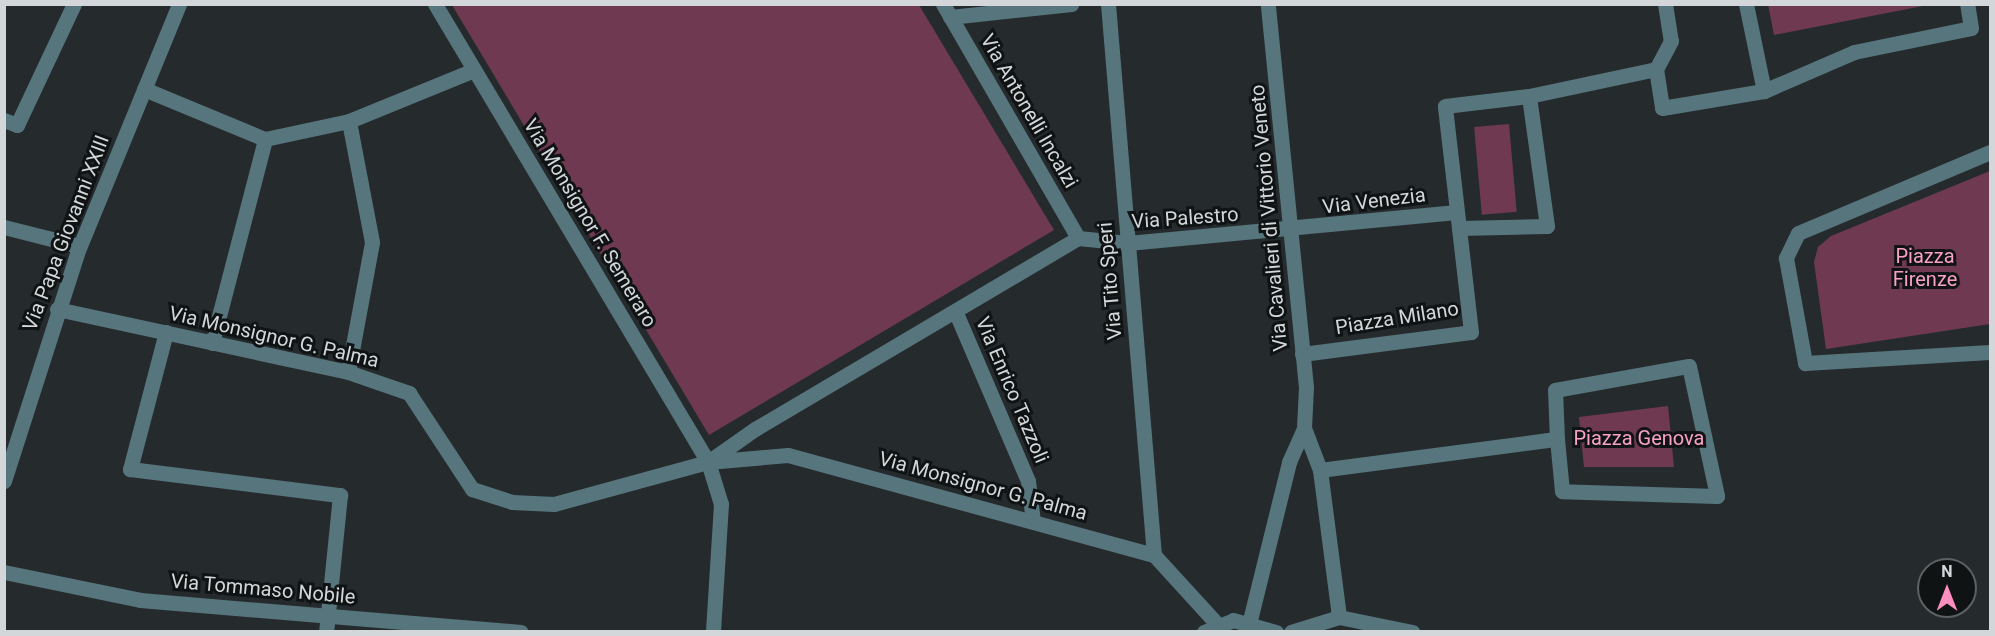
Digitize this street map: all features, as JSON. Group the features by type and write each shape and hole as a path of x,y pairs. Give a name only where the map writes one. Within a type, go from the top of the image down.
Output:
{"street":[{"path":"11,123 74,4"},
{"name":"Via Papa Giovanni XXIII","path":"4,481 57,309 79,246 179,4"},
{"name":"Via Monsignor F. Semeraro","path":"435,4 708,462 721,504 713,632"},
{"path":"947,11 1071,4"},
{"name":"Via Tito Speri","path":"1108,4 1154,555"},
{"name":"Via Cavalieri di Vittorio Veneto","path":"1268,4 1295,232 1304,428 1320,470 1339,617"},
{"path":"1665,4 1671,41 1656,69 1662,108 1764,91 1854,52 1971,28 1967,4"},
{"path":"1746,4 1764,91"},
{"name":"Via Antonelli Incalzi","path":"947,11 1078,238"},
{"name":"Piazza Milano","path":"1302,354 1471,332 1444,106 1530,96 1656,69"},
{"path":"144,89 265,140 349,121 474,70"},
{"path":"1459,228 1546,226 1530,96"},
{"path":"348,372 372,242 349,121"},
{"path":"212,343 265,140"},
{"path":"1990,152 1798,233 1786,258 1804,363 1990,352"},
{"name":"Via Venezia","path":"1295,232 1457,212"},
{"path":"4,227 79,246"},
{"name":"Via Palestro","path":"1078,238 1128,243 1295,232"},
{"name":"Via Monsignor G. Palma","path":"708,462 755,429 956,313 1078,238"},
{"name":"Via Monsignor G. Palma","path":"57,309 348,372 409,393 472,489 512,502 555,504 588,498 635,479 708,462 788,455 1033,520 1154,555"},
{"name":"Via Enrico Tazzoli","path":"956,313 1028,482 1033,520"},
{"path":"166,332 130,469 340,495 330,615 326,632"},
{"path":"1689,366 1717,496 1562,491 1557,439 1555,390 1689,366"},
{"name":"Via Cavalieri di Vittorio Veneto","path":"1250,620 1289,462 1304,428"},
{"path":"1320,470 1557,439"},
{"path":"1154,555 1211,628 1250,620 1276,632"},
{"name":"Via Tommaso Nobile","path":"4,572 140,600 521,632"},
{"path":"1291,632 1339,617 1412,632"}],"green space":[{"path":"1768,4 1928,4 1928,5 1774,35"},
{"path":"452,5 919,5 1054,230 709,435"},
{"path":"1509,124 1517,212 1482,215 1474,127"},
{"name":"Piazza Firenze","path":"1990,171 1990,324 1826,349 1814,262 1818,247 1831,236"},
{"name":"Piazza Genova","path":"1668,406 1674,467 1584,467 1579,417"}]}
